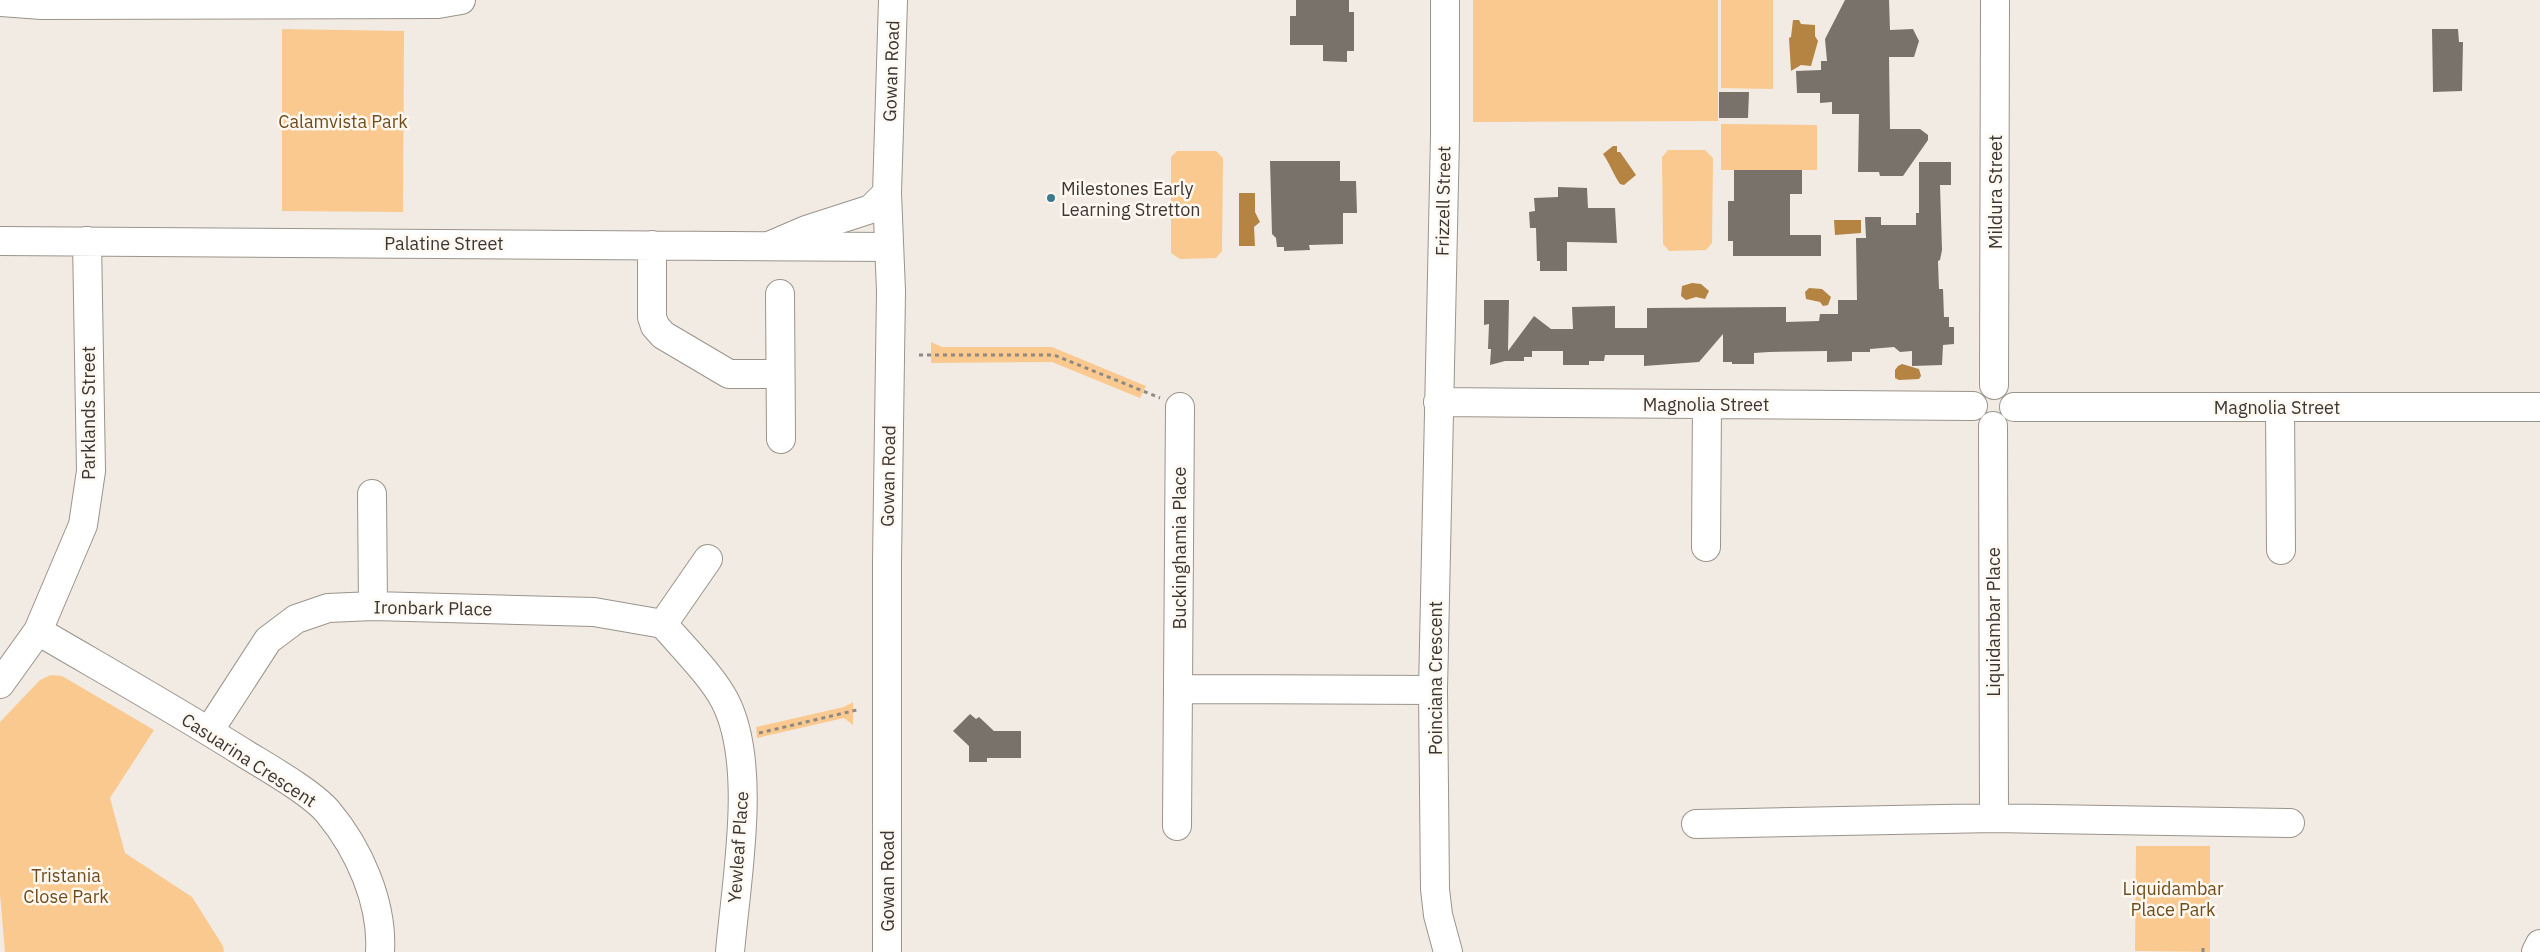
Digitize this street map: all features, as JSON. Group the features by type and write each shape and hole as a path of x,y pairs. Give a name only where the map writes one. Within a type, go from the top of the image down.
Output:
{"street":[{"path":"0,2 42,5 205,2 438,4 461,0"},
{"name":"Gowan Road","path":"887,952 887,561 891,291 887,194 893,0"},
{"name":"Frizzell Street","path":"1438,402 1445,136 1445,0"},
{"name":"Mildura Street","path":"1994,385 1995,0"},
{"path":"771,245 806,230 871,209 887,194"},
{"name":"Palatine Street","path":"0,241 889,247"},
{"name":"Parklands Street","path":"0,684 38,631 83,525 91,471 87,241"},
{"path":"652,245 652,317 655,326 663,335 728,374 780,374"},
{"path":"780,294 781,439"},
{"path":"1994,385 2007,389 2014,400 2010,419 1999,426 1987,425 1977,418 1973,406 1974,400 1981,389 1994,385"},
{"name":"Magnolia Street","path":"1438,402 1973,406"},
{"name":"Poinciana Crescent","path":"1438,402 1433,690 1436,888 1438,916 1448,952"},
{"path":"1706,547 1707,404"},
{"name":"Buckinghamia Place","path":"1178,826 1180,407"},
{"name":"Magnolia Street","path":"2014,407 2540,407"},
{"path":"2280,407 2281,550"},
{"name":"Liquidambar Place","path":"1993,426 1994,818"},
{"path":"372,494 373,606"},
{"path":"663,624 708,559"},
{"name":"Ironbark Place","path":"209,731 268,640 296,619 328,608 373,606 594,612 663,624"},
{"name":"Yewleaf Place","path":"663,624 725,700 738,738 744,796 730,952"},
{"name":"Casuarina Crescent","path":"38,631 209,731 287,780 327,811 358,858 373,897 376,905 380,952"},
{"path":"1178,689 1433,690"},
{"path":"1696,824 1994,818 2290,823"},
{"path":"2536,952 2540,944"}],"path":[{"path":"919,355 1054,355 1180,407"},
{"path":"738,738 858,710"}],"green space":[{"path":"1473,0 1718,0 1718,121 1473,122"},
{"path":"1721,0 1773,0 1773,89 1721,88"},
{"name":"Calamvista Park","path":"282,29 404,31 403,212 282,211"},
{"path":"1721,124 1817,125 1817,170 1721,170"},
{"path":"1668,150 1705,150 1713,158 1712,243 1706,250 1669,251 1663,244 1662,157"},
{"path":"1177,151 1216,151 1223,158 1222,251 1216,258 1180,259 1171,253 1171,157"},
{"path":"931,342 942,347 1052,347 1146,386 1140,398 1052,362 931,363"},
{"name":"Tristania Close Park","path":"51,675 62,676 154,730 110,798 125,853 192,897 223,946 224,952 5,952 0,894 0,722 40,680"},
{"path":"853,702 853,725 844,718 757,738 756,727 844,707"},
{"name":"Liquidambar Place Park","path":"2136,846 2210,846 2210,952 2135,951"}],"shaded area":[{"path":"1793,20 1799,20 1801,24 1815,25 1815,36 1818,41 1811,66 1801,65 1791,71 1789,38 1791,37"},
{"path":"1613,146 1617,146 1617,152 1620,152 1636,175 1624,185 1620,184 1603,154"},
{"path":"1239,193 1255,193 1255,212 1260,222 1254,227 1255,246 1239,246"},
{"path":"1834,220 1861,220 1861,233 1835,235"},
{"path":"1692,283 1701,284 1709,291 1705,299 1696,297 1686,300 1681,296 1682,286"},
{"path":"1809,288 1822,289 1831,297 1828,305 1823,306 1820,302 1806,299 1805,292"},
{"path":"1902,364 1919,369 1921,376 1919,379 1899,380 1895,378 1895,370"}],"building":[{"path":"1296,0 1349,0 1349,12 1354,12 1354,51 1347,51 1347,62 1323,61 1323,45 1290,45 1290,16 1296,16"},
{"path":"1845,0 1889,0 1890,30 1913,29 1919,41 1914,57 1889,57 1890,129 1920,129 1928,135 1928,140 1903,176 1880,176 1879,172 1858,172 1859,114 1832,114 1832,102 1820,103 1820,93 1797,93 1796,71 1821,70 1821,61 1827,61 1825,39"},
{"path":"2432,29 2458,29 2459,42 2463,42 2462,91 2433,92"},
{"path":"1719,92 1749,92 1748,118 1719,118"},
{"path":"1270,161 1340,161 1340,181 1356,181 1357,213 1343,213 1343,244 1309,245 1310,250 1284,251 1284,247 1277,247 1276,238 1272,234"},
{"path":"1919,162 1951,162 1951,185 1940,185 1942,250 1940,260 1938,261 1939,289 1943,289 1944,317 1949,317 1949,327 1954,327 1954,344 1943,345 1942,365 1912,366 1912,351 1900,352 1894,347 1870,349 1870,352 1852,352 1852,361 1827,362 1827,351 1769,352 1754,353 1754,364 1732,364 1732,362 1723,362 1723,334 1699,362 1644,366 1644,355 1605,355 1604,361 1589,361 1589,365 1563,365 1563,351 1532,351 1532,357 1524,357 1524,361 1505,361 1490,365 1491,349 1488,349 1489,324 1484,325 1484,300 1509,300 1508,351 1534,316 1551,329 1573,329 1572,307 1615,306 1615,328 1647,328 1647,308 1786,307 1786,322 1819,321 1820,314 1838,314 1838,300 1857,300 1856,238 1866,238 1865,217 1881,217 1881,225 1916,225 1916,213 1919,213"},
{"path":"1734,170 1802,170 1802,194 1790,194 1790,235 1821,235 1821,256 1733,256 1733,241 1728,241 1728,201 1734,201"},
{"path":"1558,187 1587,188 1588,208 1615,208 1617,243 1567,242 1567,271 1540,271 1540,261 1537,261 1536,228 1530,228 1529,212 1535,211 1534,198 1558,197"},
{"path":"970,714 976,719 979,717 994,731 1021,731 1021,758 987,758 987,762 969,762 969,746 953,731"}],"place":[{"name":"Milestones Early Learning Stretton","path":"1051,198"}]}
